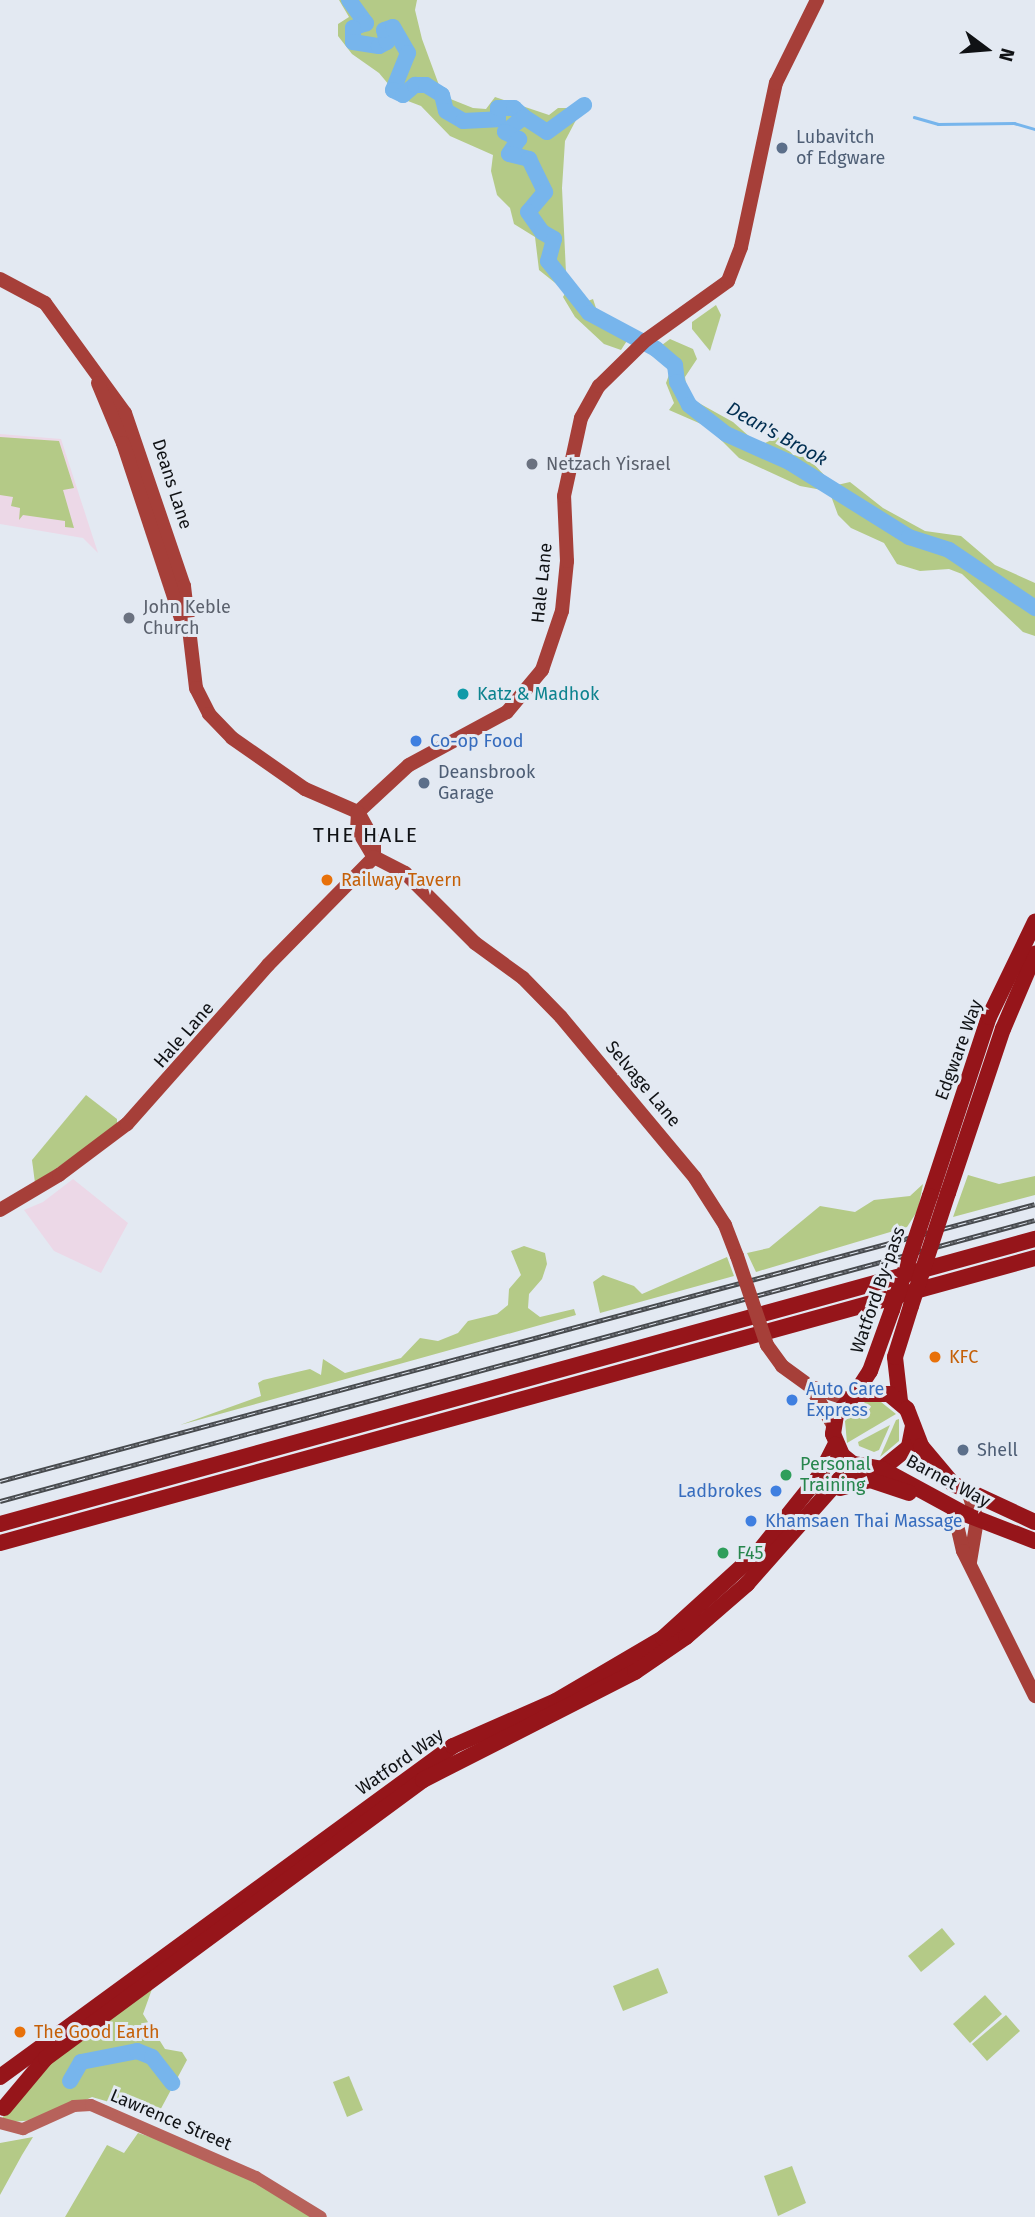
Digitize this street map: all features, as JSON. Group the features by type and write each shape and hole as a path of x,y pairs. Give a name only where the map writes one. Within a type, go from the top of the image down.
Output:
{"highway":[{"name":"Edgware Way","path":"930,1196 989,1017 1035,922"},
{"name":"Edgware Way","path":"904,1310 948,1193 986,1079 1035,954"},
{"name":"Watford By-pass","path":"900,1401 895,1357 930,1196"},
{"path":"0,1524 1035,1239"},
{"path":"0,1543 1035,1258"},
{"name":"Watford By-pass","path":"851,1397 870,1371 904,1310"},
{"path":"884,1393 900,1401 913,1426 909,1447 883,1469 863,1468 835,1445 833,1425 851,1397 884,1393"},
{"name":"Barnet Way","path":"913,1426 942,1474 969,1494 1035,1522"},
{"name":"Watford Way","path":"0,2077 434,1758 556,1701 663,1639 760,1550 820,1475 835,1445"},
{"name":"Watford Way","path":"1,2113 46,2058 423,1780 635,1672 686,1637 747,1584 830,1489 863,1468"},
{"name":"Barnet Way","path":"883,1469 977,1520 1035,1541"},
{"path":"830,1489 881,1482 939,1508 953,1508"}],"main road":[{"name":"Hale Lane","path":"358,812 409,765 507,712 542,670 562,611 567,561 564,496 579,431 589,403 643,344 718,293 734,270 769,108 797,35 817,0"},
{"name":"Deans Lane","path":"0,279 45,303 87,357 137,439 184,586 187,636 196,688 209,714 232,738 305,789 358,812"},
{"path":"358,812 374,841 374,857"},
{"name":"Hale Lane","path":"0,1210 59,1175 127,1124 268,965 374,857"},
{"name":"Selvage Lane","path":"374,857 405,873 475,943 545,999 695,1178 725,1225 766,1345 782,1366 811,1387 851,1397"},
{"name":"Selvage Lane","path":"811,1387 833,1425"},
{"path":"969,1494 977,1520 971,1562"},
{"path":"953,1508 963,1551 971,1562 1035,1696"}],"street":[{"name":"Lawrence Street","path":"1,2113 29,2128 74,2106 91,2105 256,2177 321,2217"}],"shaded area":[{"path":"0,434 61,439 98,553 83,538 0,524"},
{"path":"73,1179 128,1223 101,1273 54,1251 24,1210 43,1202"}],"green space":[{"path":"339,0 417,0 415,10 422,39 443,96 473,108 486,109 495,97 549,115 558,108 573,108 576,120 565,141 562,188 566,273 559,286 539,270 535,237 514,224 510,208 497,195 491,171 493,155 450,136 421,106 400,98 379,73 352,54 338,36 338,24 349,17"},
{"path":"570,284 575,288 575,306 593,299 596,308 632,333 621,350 604,344 575,317 563,297"},
{"path":"716,305 721,315 710,351 692,329 692,322"},
{"path":"670,339 693,349 697,359 685,377 688,397 733,422 751,438 765,443 778,437 793,455 807,457 828,479 822,490 800,486 739,458 708,427 669,410 674,403 666,383 670,372 654,351"},
{"path":"0,437 59,441 74,488 63,490 74,528 65,527 65,521 23,515 19,520 20,508 11,506 13,497 0,495"},
{"path":"850,482 883,508 925,531 961,536 995,565 1035,583 1035,636 1023,632 962,574 949,569 920,571 897,564 884,543 851,528 838,515 831,496 837,485"},
{"path":"86,1095 117,1119 117,1127 35,1183 32,1160"},
{"path":"968,1175 999,1184 1035,1176 1035,1195 953,1217"},
{"path":"923,1184 918,1210 907,1227 756,1272 747,1253 769,1248 820,1206 855,1212 874,1200 910,1196"},
{"path":"524,1246 545,1253 547,1264 542,1279 529,1294 528,1308 540,1317 574,1309 576,1315 180,1425 261,1396 258,1383 263,1380 310,1369 321,1375 323,1359 345,1373 401,1358 420,1338 438,1341 458,1333 468,1321 497,1314 508,1305 509,1289 521,1275 511,1251"},
{"path":"727,1257 734,1276 600,1313 593,1282 603,1275 634,1286 642,1294"},
{"path":"865,1402 881,1402 896,1414 847,1443 845,1421"},
{"path":"899,1419 899,1441 880,1457 896,1420"},
{"path":"890,1425 879,1450 874,1452 859,1446 858,1442"},
{"path":"942,1928 955,1944 921,1972 908,1956"},
{"path":"658,1968 668,1993 623,2011 613,1986"},
{"path":"156,1978 143,2014 165,2049 182,2052 187,2060 157,2116 92,2097 46,2119 0,2123 16,2091"},
{"path":"985,1995 1002,2014 970,2043 953,2024"},
{"path":"1006,2015 1020,2031 987,2061 972,2044"},
{"path":"349,2076 363,2110 347,2117 333,2082"},
{"path":"138,2133 216,2158 321,2217 65,2217 107,2145 124,2153"},
{"path":"33,2137 22,2155 0,2195 0,2143"},
{"path":"792,2166 806,2203 778,2216 764,2176"}],"waterway":[{"name":"Dean's Brook","path":"349,0 366,23 353,28 353,42 379,46 387,42 384,30 393,27 408,53 393,90 403,95 415,85 426,85 442,95 446,111 463,121 498,119 498,108 514,108 524,117 505,132 519,139 509,154 529,159 545,192 528,212 542,232 554,239 548,261 589,313 656,349 675,365 677,382 689,405 726,434 789,462 909,537 949,550 1035,608"},
{"path":"524,117 547,132 584,105"},
{"path":"914,117 938,124 1014,123 1035,129"},
{"path":"70,2081 81,2062 137,2051 152,2057 172,2083"}],"railway":[{"path":"0,1481 1035,1204"},
{"path":"0,1501 1035,1220"}],"place":[{"name":"Lubavitch of Edgware","path":"782,148"},
{"name":"Netzach Yisrael","path":"532,464"},
{"name":"John Keble Church","path":"129,618"},
{"name":"Katz & Madhok","path":"463,694"},
{"name":"Co-op Food","path":"416,741"},
{"name":"Deansbrook Garage","path":"424,783"},
{"name":"Railway Tavern","path":"327,880"},
{"name":"KFC","path":"935,1357"},
{"name":"Auto Care Express","path":"792,1400"},
{"name":"Shell","path":"963,1450"},
{"name":"Personal Training","path":"786,1475"},
{"name":"Ladbrokes","path":"776,1491"},
{"name":"Khamsaen Thai Massage","path":"751,1521"},
{"name":"F45","path":"723,1553"},
{"name":"The Good Earth","path":"20,2032"}],"district":[{"name":"THE HALE","path":"366,835"}]}
